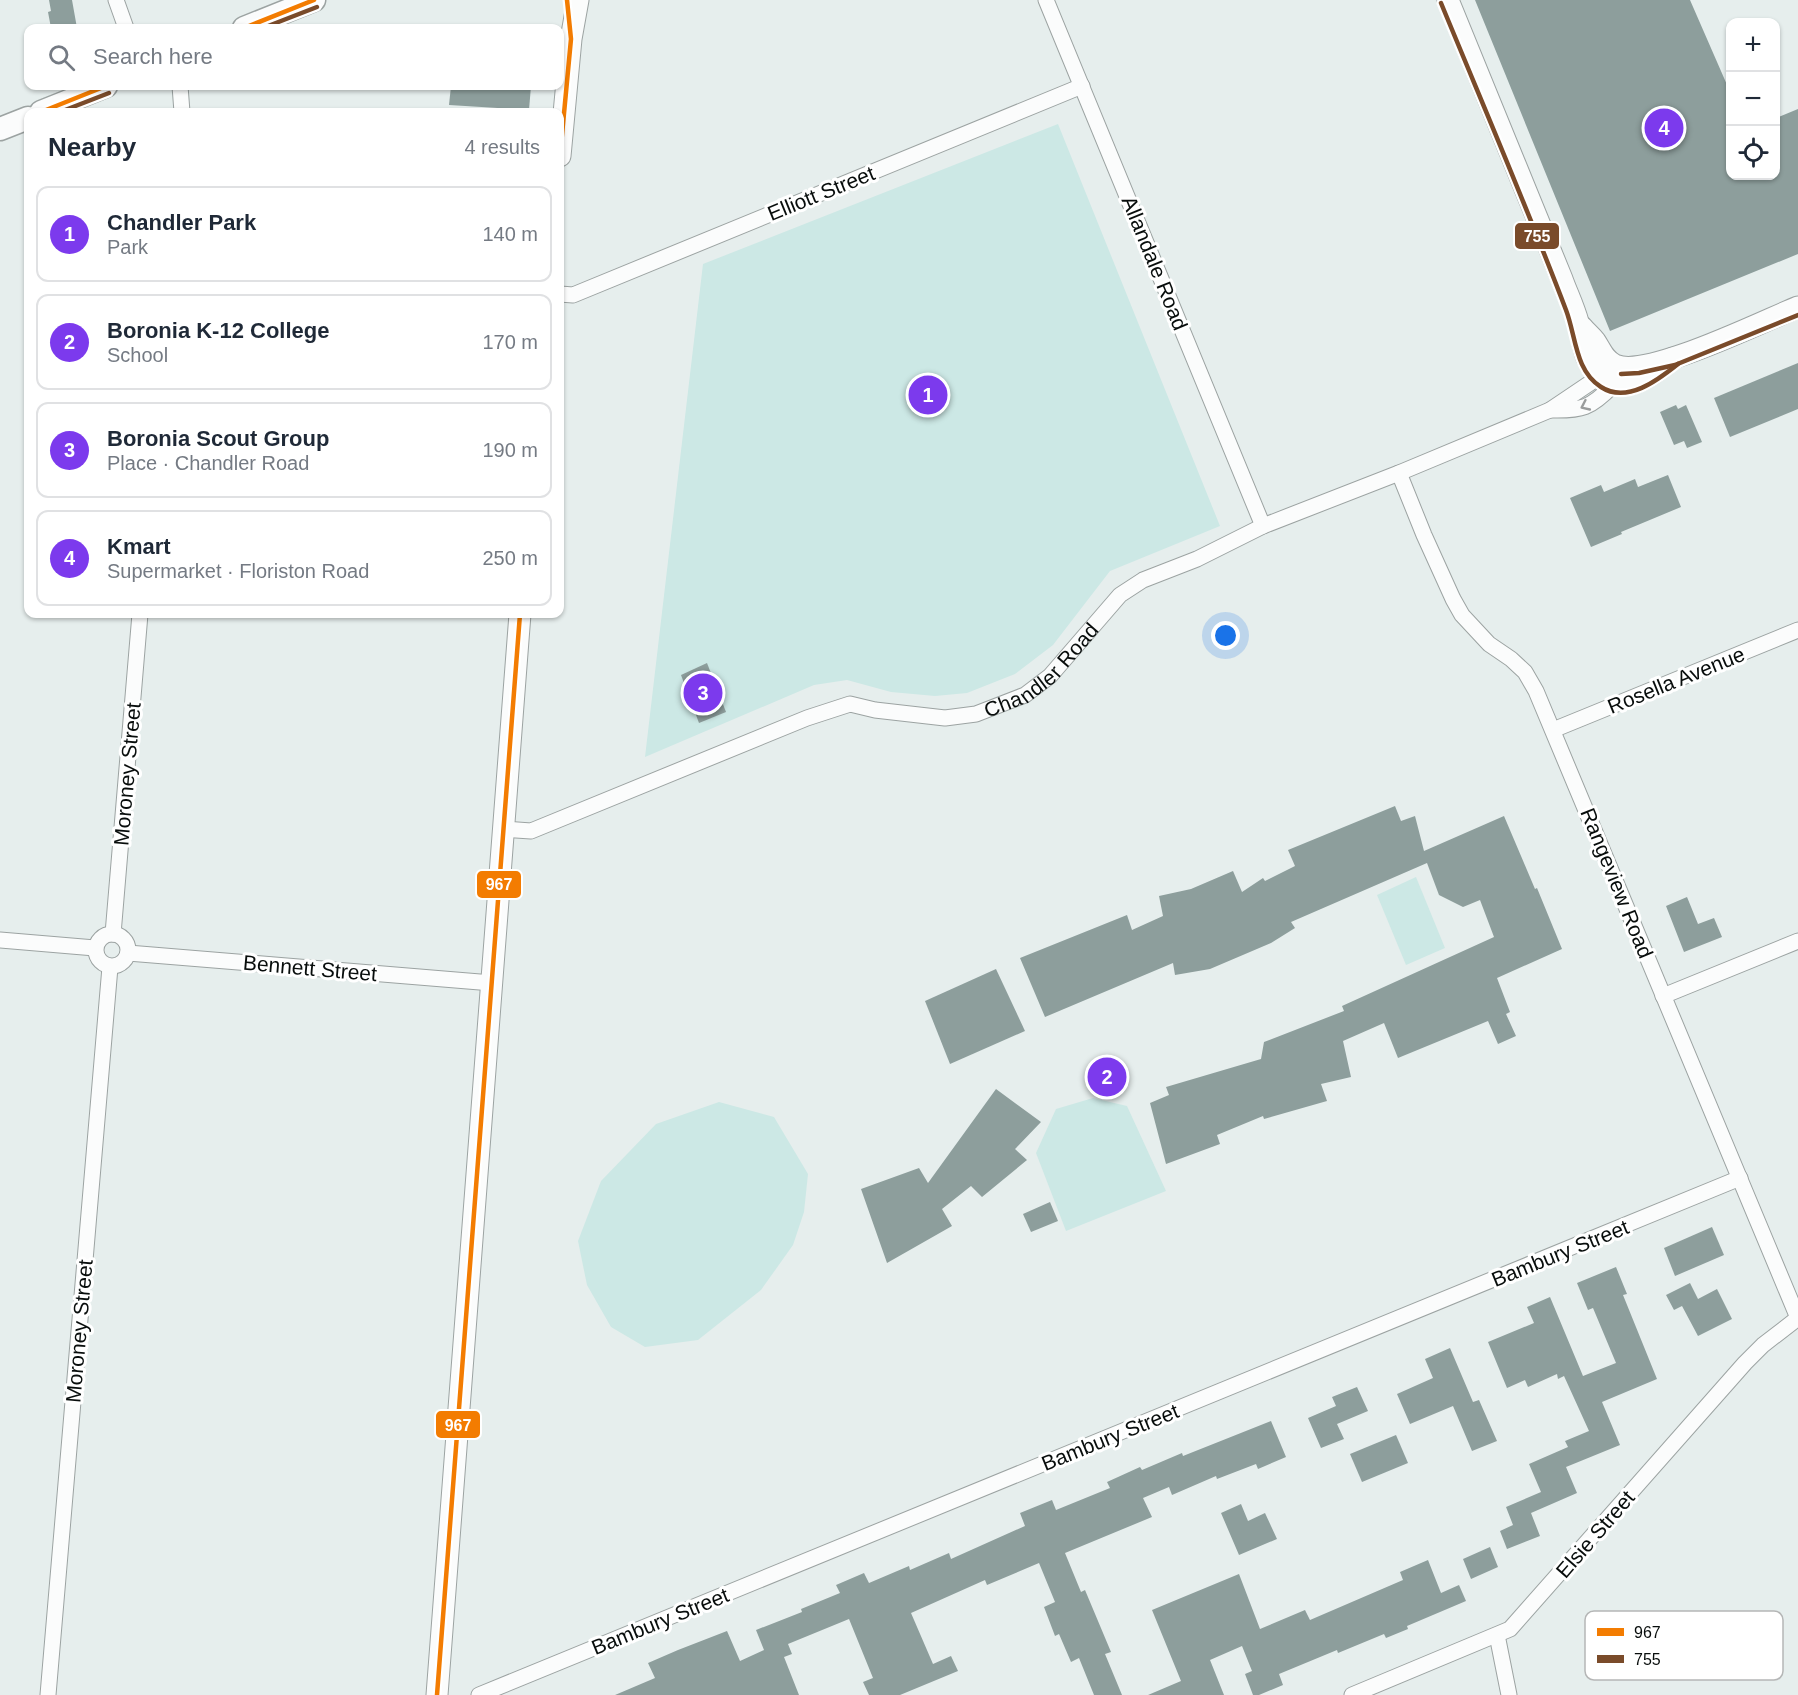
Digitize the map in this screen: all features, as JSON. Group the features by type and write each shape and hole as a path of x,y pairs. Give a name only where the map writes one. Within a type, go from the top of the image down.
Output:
{"main road":[{"path":"254,24 314,0"},
{"path":"567,0 571,39"},
{"path":"564,113 571,39 578,0"},
{"path":"1448,0 1580,325 1595,341 1604,356 1610,376 1638,366 1673,358 1798,307"},
{"path":"51,108 96,90"},
{"path":"0,129 24,120"},
{"path":"437,1695 520,618"}],"street":[{"path":"116,0 125,24"},
{"name":"Allandale Road","path":"1046,0 1263,526"},
{"name":"Elliott Street","path":"564,294 573,295 1082,86"},
{"path":"180,90 182,108"},
{"name":"Chandler Road","path":"503,829 531,831 807,718 850,704 876,710 911,712 945,718 976,714 1025,695 1050,676 1120,595 1143,580 1197,559 1263,526 1399,473 1550,410 1574,411 1589,405 1601,398 1610,376"},
{"name":"Rangeview Road","path":"1399,473 1428,545 1462,615 1489,644 1525,672 1536,691 1798,1318"},
{"name":"Moroney Street","path":"113,934 140,618"},
{"name":"Rosella Avenue","path":"1553,730 1798,630"},
{"path":"113,934 125,940 128,953 122,963 110,967 99,960 95,948 102,938 113,934"},
{"path":"0,940 95,948"},
{"path":"1664,996 1798,941"},
{"name":"Bennett Street","path":"128,953 492,983"},
{"name":"Moroney Street","path":"48,1695 110,967"},
{"name":"Bambury Street","path":"479,1695 1740,1178"},
{"name":"Elsie Street","path":"1352,1695 1510,1629 1745,1363 1763,1345 1798,1318"},
{"path":"1497,1635 1509,1695"}],"shaded area":[{"path":"1058,124 1220,526 1110,571 1053,645 1015,674 967,693 935,696 891,692 847,680 814,685 645,757 703,264"},
{"path":"1416,877 1445,948 1406,965 1377,895"},
{"path":"1093,1098 1127,1106 1166,1191 1066,1231 1036,1153 1056,1109"},
{"path":"719,1102 774,1117 808,1174 804,1212 793,1245 761,1290 698,1340 645,1347 611,1327 587,1285 578,1241 601,1181 656,1124"}],"building":[{"path":"49,0 72,0 76,24 50,24 48,12 51,11"},
{"path":"1475,0 1690,0 1726,83 1726,180 1780,180 1780,116 1798,109 1798,254 1610,331"},
{"path":"451,90 531,90 529,108 449,105"},
{"path":"1798,363 1798,409 1730,437 1714,398"},
{"path":"1676,405 1678,409 1686,405 1702,442 1687,448 1684,441 1674,445 1660,412"},
{"path":"1668,475 1681,507 1591,547 1570,498 1601,485 1604,492 1635,479 1638,487"},
{"path":"707,663 726,712 699,723 681,675"},
{"path":"1395,806 1401,821 1415,816 1424,851 1504,816 1562,949 1497,978 1510,1012 1506,1014 1516,1036 1498,1044 1488,1021 1398,1058 1384,1023 1343,1041 1351,1077 1321,1084 1327,1101 1264,1119 1263,1116 1217,1135 1220,1144 1166,1164 1150,1103 1169,1095 1166,1087 1261,1059 1264,1042 1344,1011 1342,1006 1494,937 1480,900 1463,907 1439,895 1427,863 1291,922 1295,928 1271,943 1210,969 1175,975 1173,963 1045,1017 1020,958 1127,915 1132,930 1163,916 1159,896 1191,889 1233,871 1242,892 1263,878 1265,881 1295,866 1288,850"},
{"path":"1687,897 1698,924 1714,918 1722,937 1684,952 1666,906"},
{"path":"996,969 1025,1031 950,1064 925,1001"},
{"path":"996,1089 1041,1122 1015,1149 1027,1160 982,1197 971,1186 942,1209 952,1226 887,1263 861,1189 919,1168 928,1183"},
{"path":"1050,1202 1058,1221 1031,1232 1023,1214"},
{"path":"1712,1227 1724,1255 1675,1276 1664,1248"},
{"path":"1616,1267 1627,1294 1623,1295 1657,1379 1602,1402 1620,1445 1566,1467 1577,1493 1531,1513 1540,1536 1507,1549 1500,1531 1513,1525 1506,1507 1541,1492 1529,1464 1568,1447 1565,1441 1589,1431 1564,1376 1558,1379 1557,1374 1528,1387 1525,1380 1507,1388 1488,1342 1534,1323 1527,1307 1550,1297 1583,1376 1616,1363 1593,1308 1588,1310 1577,1283"},
{"path":"1690,1283 1698,1299 1717,1289 1732,1319 1698,1336 1682,1306 1674,1310 1666,1295"},
{"path":"1450,1348 1473,1402 1479,1400 1497,1441 1472,1451 1453,1406 1410,1424 1397,1394 1433,1378 1425,1359"},
{"path":"1357,1387 1368,1411 1337,1424 1344,1439 1321,1448 1308,1418 1336,1406 1332,1397"},
{"path":"1271,1421 1286,1457 1258,1469 1256,1464 1217,1479 1216,1476 1172,1495 1169,1487 1143,1498 1152,1517 1065,1553 1081,1592 1085,1590 1111,1652 1105,1654 1122,1695 1094,1695 1079,1658 1071,1662 1059,1634 1055,1636 1044,1607 1055,1602 1039,1563 987,1585 985,1580 911,1613 933,1664 951,1656 958,1671 900,1695 869,1695 863,1682 873,1678 849,1619 788,1644 792,1654 784,1657 799,1695 615,1695 655,1678 648,1663 678,1650 727,1631 740,1661 764,1650 756,1630 802,1612 801,1609 840,1593 836,1585 864,1573 869,1583 909,1566 910,1570 949,1553 951,1559 1025,1526 1020,1513 1052,1500 1056,1510 1110,1488 1107,1482 1140,1467 1142,1470 1182,1453 1183,1456"},
{"path":"1396,1435 1408,1463 1362,1482 1350,1454"},
{"path":"1241,1504 1248,1521 1265,1513 1277,1539 1239,1555 1221,1513"},
{"path":"1490,1547 1498,1567 1471,1579 1463,1559"},
{"path":"1428,1560 1441,1593 1459,1585 1466,1601 1407,1626 1408,1629 1386,1638 1384,1634 1279,1674 1283,1685 1259,1695 1253,1695 1245,1674 1252,1671 1242,1646 1210,1660 1224,1695 1148,1695 1181,1681 1152,1610 1239,1574 1260,1629 1305,1610 1310,1620 1403,1580 1400,1572"}],"transit line":[{"name":"967","path":"254,24 314,0"},
{"name":"967","path":"564,113 571,39 567,0"},
{"name":"755","path":"1441,3 1551,271 1586,372 1601,387 1611,392 1621,393 1652,383 1678,364"},
{"name":"755","path":"273,24 317,7"},
{"name":"967","path":"51,108 96,90"},
{"name":"755","path":"70,108 109,93"},
{"name":"755","path":"1621,374 1639,373 1675,365 1798,315"},
{"name":"967","path":"437,1695 520,618"}],"place":[{"name":"Kmart","path":"1664,128"},
{"name":"Chandler Park","path":"928,395"},
{"name":"Boronia Scout Group","path":"703,693"},
{"name":"Boronia K-12 College","path":"1107,1077"}]}
